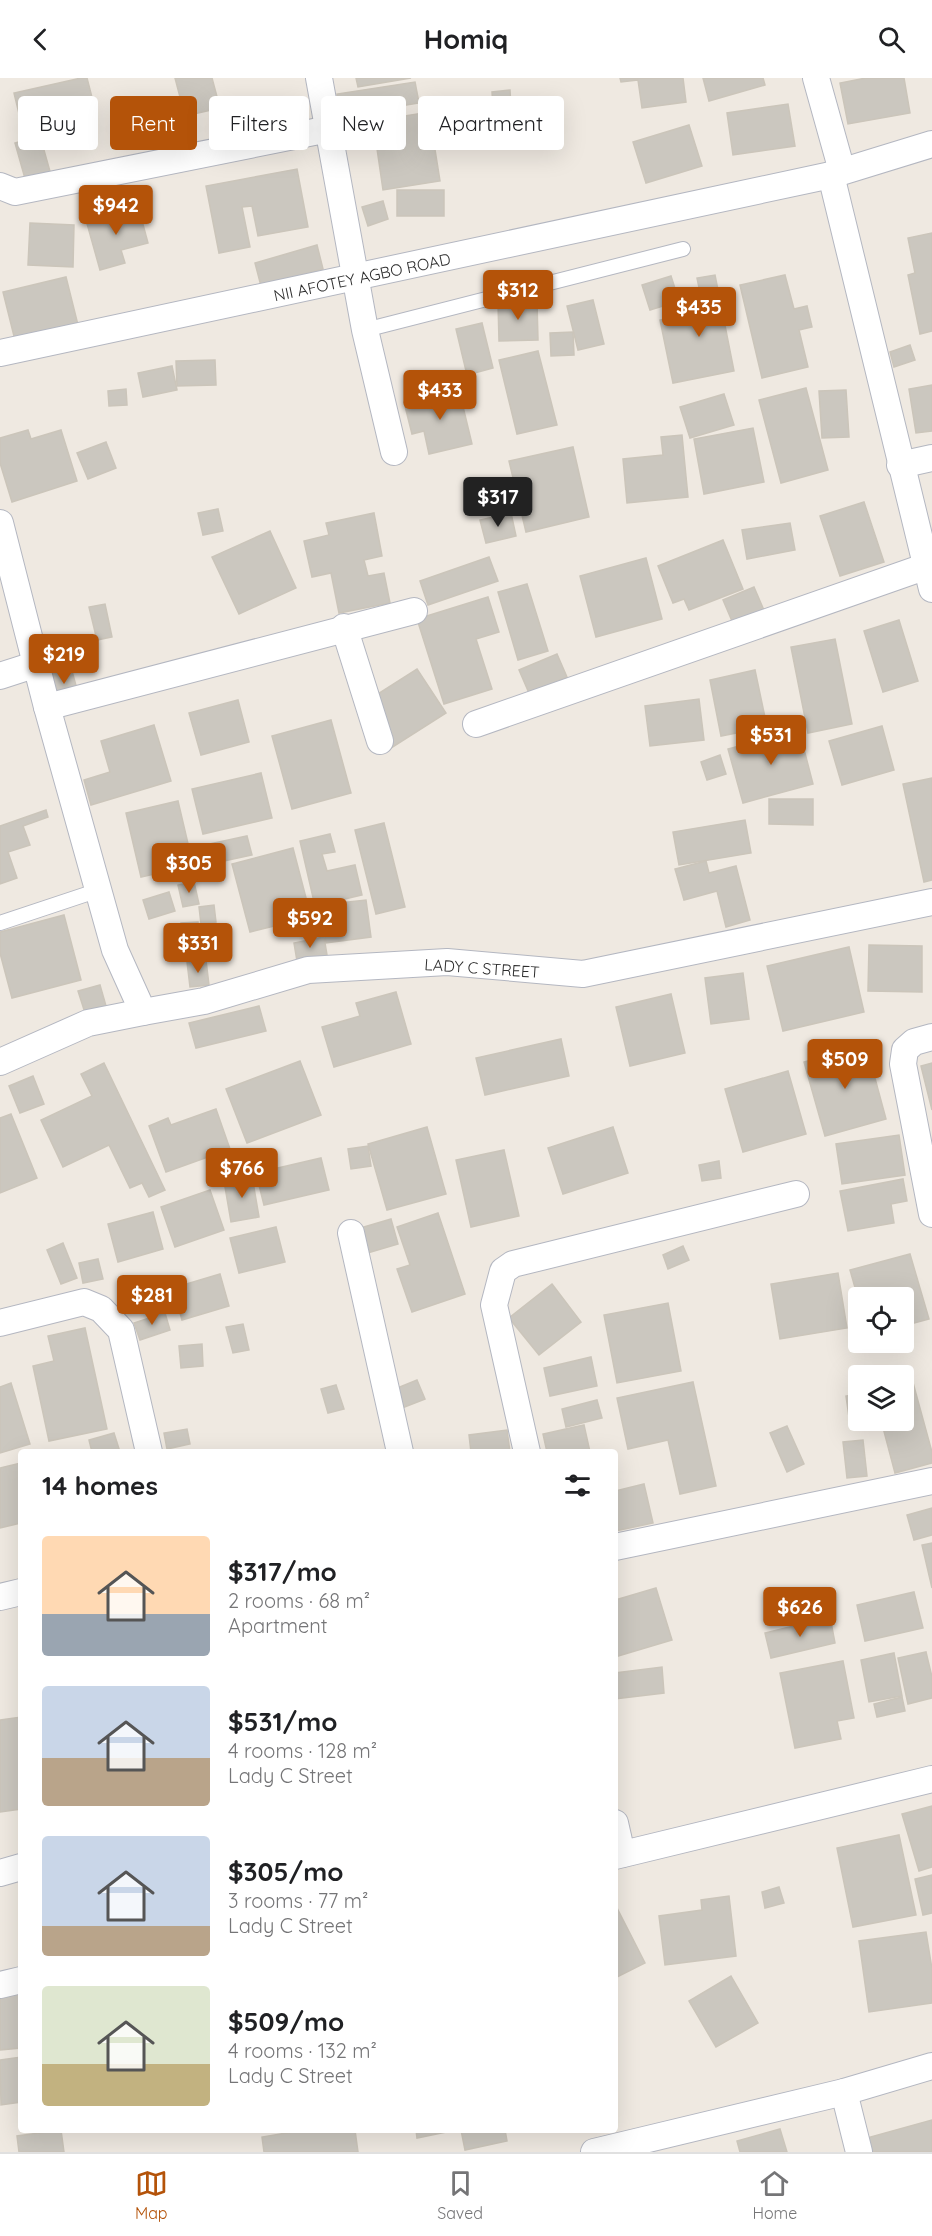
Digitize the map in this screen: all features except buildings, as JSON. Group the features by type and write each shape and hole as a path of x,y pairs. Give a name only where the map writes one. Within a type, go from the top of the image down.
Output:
{"street":[{"path":"319,78 323,96"},
{"path":"476,724 929,577 900,465 816,78"},
{"path":"0,186 15,192 321,131"},
{"name":"NII AFOTEY AGBO ROAD","path":"0,353 355,279 836,173 932,144"},
{"path":"333,150 365,330 394,452"},
{"path":"900,465 932,458"},
{"path":"0,523 38,664 47,707 115,950 143,1012"},
{"path":"47,707 344,627 414,611"},
{"path":"344,627 380,741"},
{"path":"0,676 38,664"},
{"name":"LADY C STREET","path":"0,1062 88,1023 204,1001 308,970 447,962 584,974 932,902"},
{"path":"932,1037 914,1042 905,1050 903,1064 932,1214"},
{"path":"526,1449 494,1305 502,1271 513,1264 796,1194"},
{"path":"351,1233 399,1449"},
{"path":"0,1323 84,1302 107,1314 121,1330 148,1449"},
{"path":"618,1546 932,1481"},
{"path":"0,1597 18,1593"},
{"path":"618,1855 932,1779"},
{"path":"0,1873 18,1868"},
{"path":"0,1985 18,1981"},
{"path":"594,2152 843,2092 932,2066"},
{"path":"843,2092 859,2152"}],"lane":[{"path":"365,330 683,249"},
{"path":"0,923 99,890"}]}
